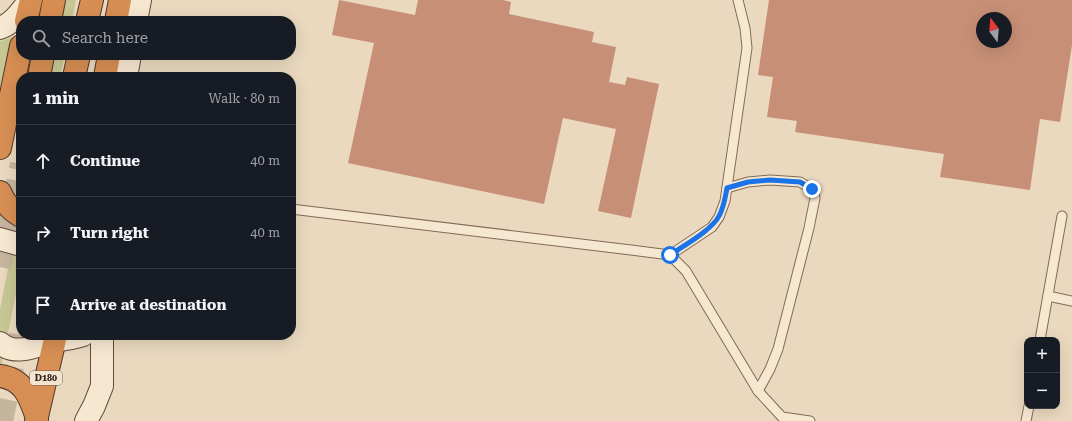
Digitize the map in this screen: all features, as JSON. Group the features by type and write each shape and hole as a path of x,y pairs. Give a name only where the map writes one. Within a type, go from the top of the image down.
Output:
{"highway":[{"path":"27,16 30,0"},
{"path":"51,16 54,0"},
{"path":"88,16 92,0"},
{"path":"117,16 120,0"},
{"path":"0,148 18,60"},
{"path":"40,72 42,60"},
{"path":"75,72 78,60"},
{"path":"106,72 108,60"},
{"path":"0,192 9,208 16,213"},
{"name":"D180","path":"37,420 56,340"},
{"name":"D180","path":"0,376 6,377 18,383 23,388 32,404 37,420"}],"street":[{"path":"18,16 30,0"},
{"path":"137,16 140,0"},
{"path":"0,28 16,19"},
{"path":"127,72 129,60"},
{"path":"0,239 16,244"},
{"path":"0,343 11,349 29,349 51,340"},
{"path":"86,421 102,386 102,340"}],"lane":[{"path":"670,255 712,227 719,217 725,201 747,48 745,28 738,0"},
{"path":"727,188 748,182 770,180 800,182 812,189 815,198 809,228 778,349 770,369 758,391"},
{"path":"296,210 670,255 686,271 758,391 782,417 810,421"},
{"path":"1041,337 1062,216"},
{"path":"1048,296 1072,300"},
{"path":"1026,421 1028,409"}],"green space":[{"path":"63,0 76,0 73,16 60,16"},
{"path":"14,37 0,105 0,41"},
{"path":"50,60 64,60 61,72 48,72"},
{"path":"16,228 16,293 0,374 0,309"}],"building":[{"path":"339,0 415,15 418,0 503,0 511,2 509,14 594,32 592,42 616,47 609,82 625,85 627,77 659,84 631,218 598,211 616,129 563,118 544,204 348,163 374,43 332,35"},
{"path":"769,0 1072,0 1072,45 1060,122 1040,119 1030,190 940,177 944,154 795,132 797,121 767,117 773,77 758,75"}],"tunnel":[{"path":"0,267 16,189"},
{"path":"2,421 19,340"}],"route":[{"path":"670,255 712,227 719,217 725,201 727,188 748,182 770,180 800,182 806,184 812,189"}]}
